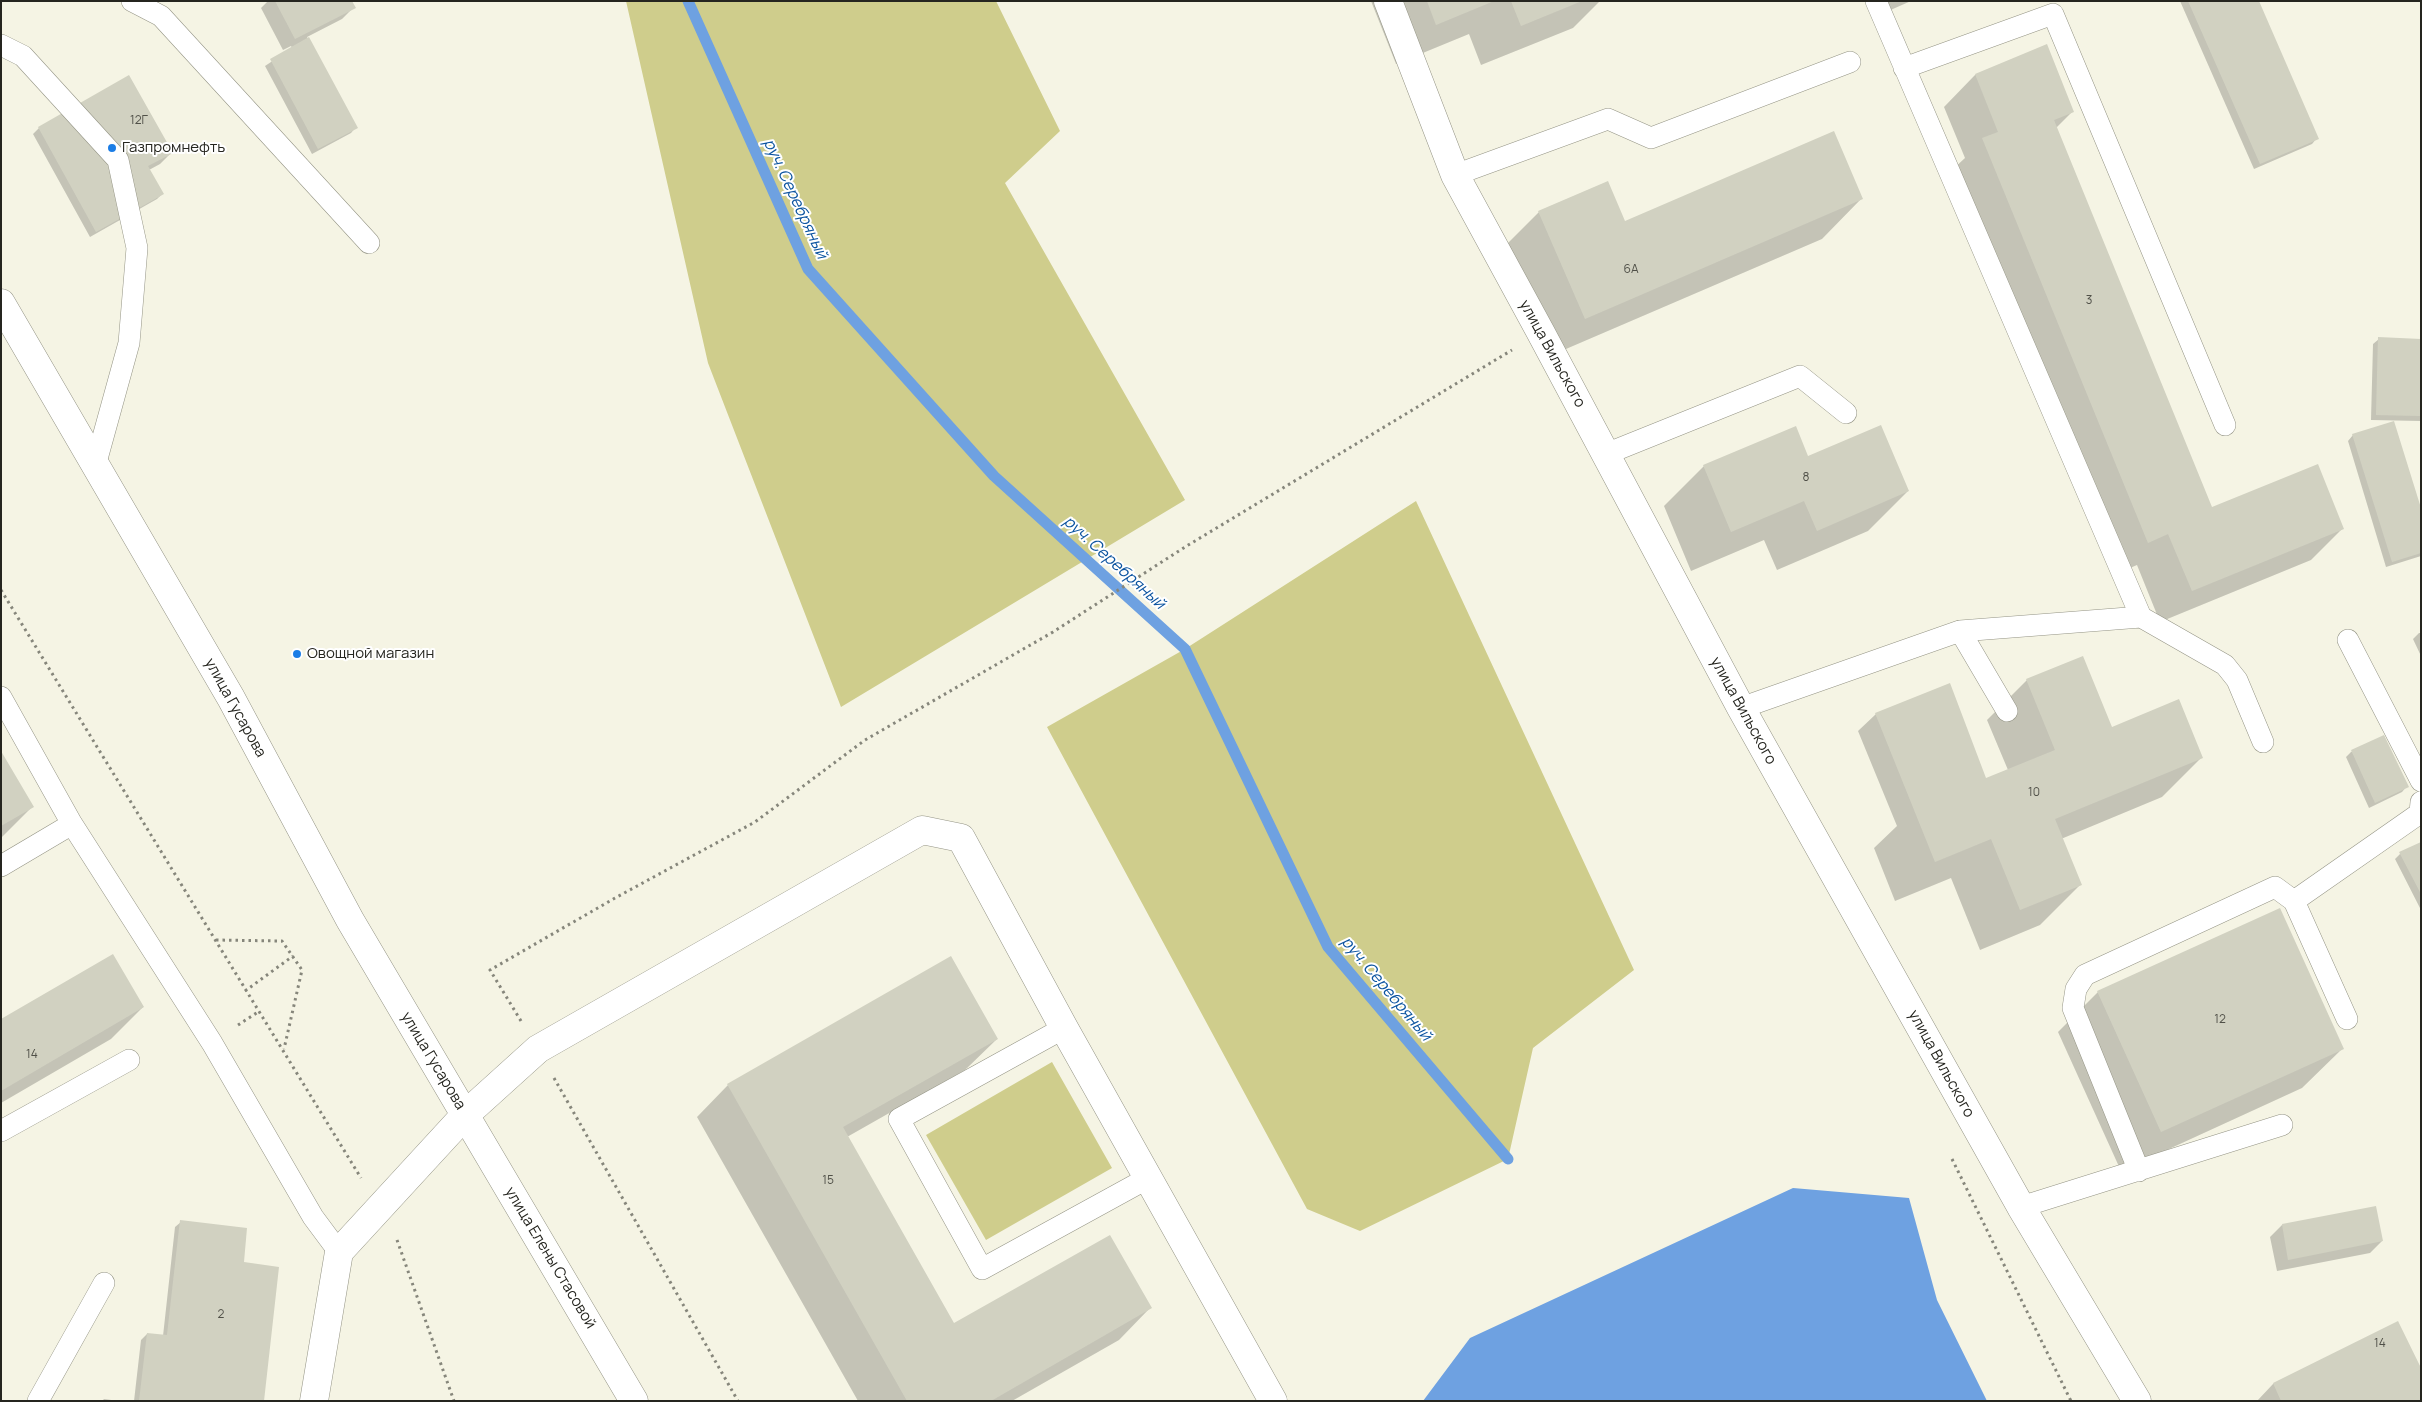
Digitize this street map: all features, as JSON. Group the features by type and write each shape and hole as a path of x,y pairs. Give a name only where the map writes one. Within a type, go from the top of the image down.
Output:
{"street":[{"name":"улица Вильского","path":"1388,1 1455,175 1741,708 2021,1207 2137,1401"},
{"name":"улица Гусарова","path":"1,303 230,698 350,920 465,1115"},
{"path":"314,1401 340,1252 465,1115 538,1049 922,830 961,838 1064,1028 1273,1401"},
{"name":"улица Елены Стасовой","path":"465,1115 634,1401"}],"lane":[{"path":"132,1 161,16 369,243"},
{"path":"1876,1 2141,616"},
{"path":"1904,68 2053,14 2225,425"},
{"path":"1,45 23,56 118,160 137,248 129,343 95,466"},
{"path":"1455,175 1608,119 1651,138 1850,62"},
{"path":"1606,454 1800,376 1846,413"},
{"path":"1741,708 1960,630 2141,616 2225,665 2237,680 2263,742"},
{"path":"1960,630 2007,711"},
{"path":"2348,640 2421,780"},
{"path":"1,697 72,824 212,1042 313,1217 340,1252"},
{"path":"2294,900 2420,813 2421,802"},
{"path":"1,866 72,824"},
{"path":"2139,1171 2073,1008 2076,989 2085,975 2275,887 2294,900 2347,1019"},
{"path":"1064,1028 899,1119 982,1269 1148,1178"},
{"path":"1,1131 129,1060"},
{"path":"2021,1207 2282,1125"},
{"path":"38,1401 104,1283"}],"path":[{"path":"738,1401 538,1049 490,970 615,898 755,822 865,740 1053,632 1185,546 1541,333"},
{"path":"1,590 216,940 245,991 284,1050 380,1210"},
{"path":"216,940 282,941 302,970 284,1050"},
{"path":"245,991 293,956"},
{"path":"1948,1150 2072,1401"},
{"path":"400,1246 454,1401"}],"shaded area":[{"path":"626,1 996,1 1060,131 1005,183 1185,500 841,707 708,363"},
{"path":"1416,501 1634,970 1533,1048 1508,1159 1360,1231 1307,1209 1047,727 1185,649"},
{"path":"1052,1062 1112,1168 986,1240 926,1135"}],"water":[{"path":"1793,1188 1909,1198 1937,1300 1987,1401 1423,1401 1470,1338"}],"building":[{"path":"275,1 352,1 356,8 295,39"},
{"path":"1427,1 1494,1 1436,25"},
{"path":"1511,1 1582,1 1521,26"},
{"path":"2188,1 2259,1 2319,139 2260,164"},
{"path":"309,37 358,128 318,149 270,59"},
{"path":"2047,44 2074,112 2054,120 2212,507 2318,464 2344,529 2192,591 2168,534 2148,543 1982,138 1998,132 1975,74"},
{"path":"129,75 173,153 148,166 164,194 96,232 38,127"},
{"path":"1834,131 1863,199 1585,319 1538,211 1608,181 1625,221"},
{"path":"2378,337 2421,339 2421,416 2376,415"},
{"path":"2394,421 2421,508 2421,553 2392,562 2352,434"},
{"path":"1881,425 1909,491 1817,531 1804,501 1731,532 1703,465 1796,426 1808,456"},
{"path":"2083,656 2112,727 2179,699 2203,758 2055,819 2082,885 2020,910 1991,839 1935,862 1875,713 1950,683 1986,778 2055,750 2026,679"},
{"path":"2384,735 2409,787 2375,803 2351,750"},
{"path":"1,751 34,807 1,826"},
{"path":"2421,842 2421,894 2399,852"},
{"path":"2280,908 2344,1049 2161,1132 2097,991"},
{"path":"113,954 144,1007 1,1091 1,1019"},
{"path":"951,956 998,1039 843,1127 954,1323 1110,1235 1152,1308 991,1401 907,1401 727,1084"},
{"path":"2376,1206 2383,1241 2288,1260 2282,1224"},
{"path":"180,1220 247,1228 244,1262 279,1267 264,1401 139,1401 147,1333 167,1335"},
{"path":"2398,1321 2421,1368 2421,1401 2281,1401 2273,1383"}],"waterway":[{"name":"руч. Серебряный","path":"688,1 808,269 994,476 1185,649 1328,947 1508,1159"}],"place":[{"name":"Газпромнефть","path":"112,148"},
{"name":"Овощной магазин","path":"297,654"}]}
